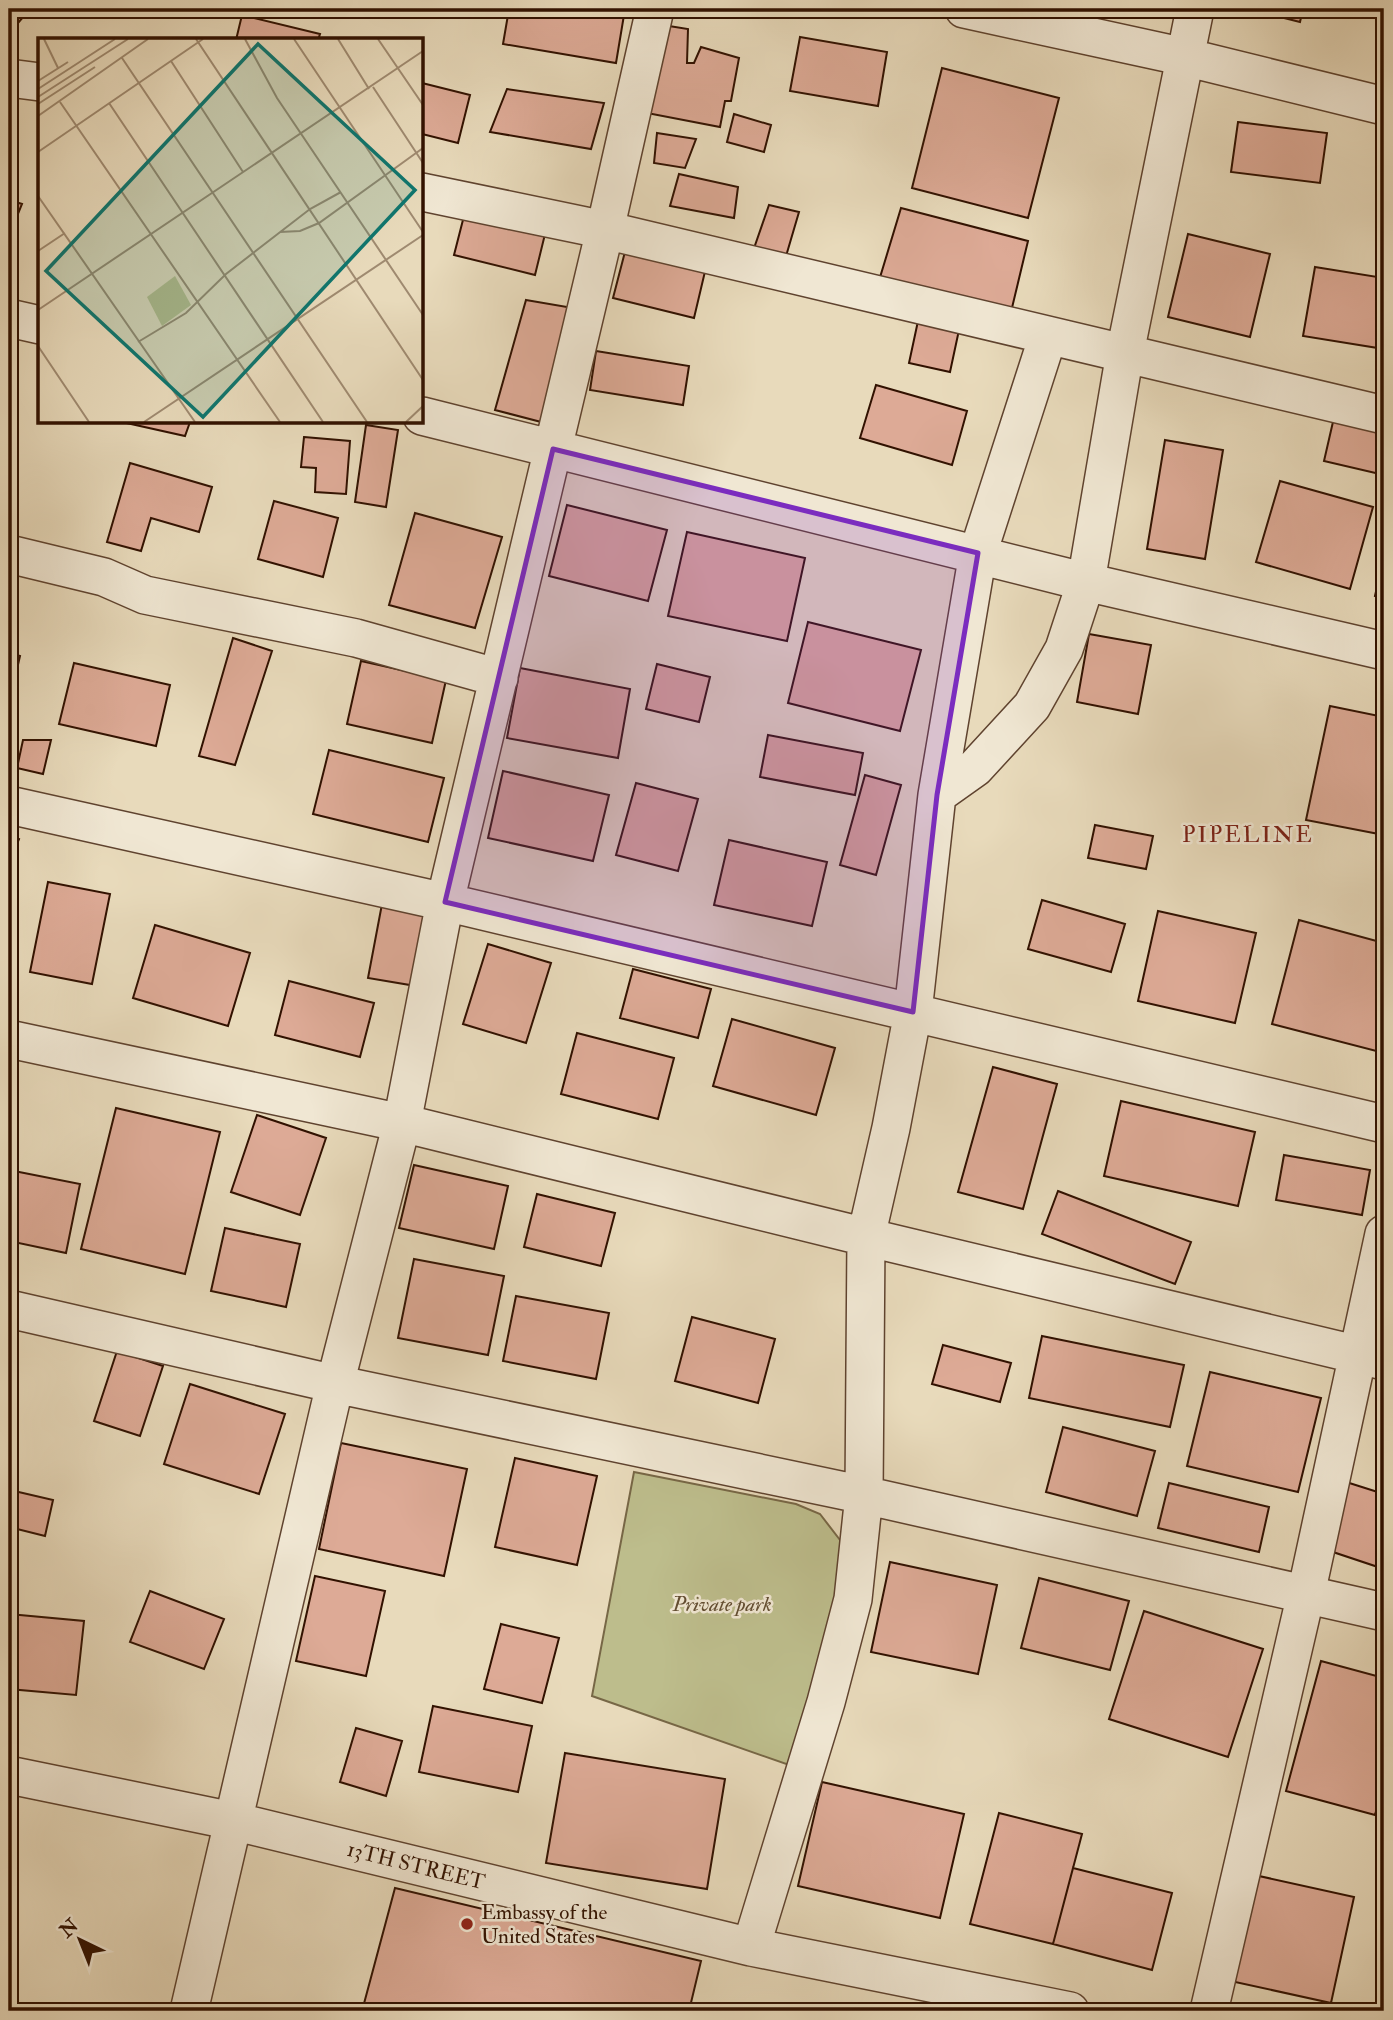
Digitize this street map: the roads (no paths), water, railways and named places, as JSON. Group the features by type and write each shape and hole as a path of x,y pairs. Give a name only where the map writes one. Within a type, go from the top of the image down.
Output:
{"street":[{"path":"188,2011 335,1384 402,1123 445,902 655,9"},
{"path":"964,9 1185,57 1384,106"},
{"path":"937,795 975,768 1032,706 1064,649 1086,582 1125,353 1195,9"},
{"path":"9,78 38,82"},
{"path":"424,192 605,230 1384,415"},
{"path":"9,318 38,325"},
{"path":"751,1947 826,1702 853,1599 864,1495 866,1237 913,1013 937,795 978,553 1048,335"},
{"path":"424,417 1086,582 1384,651"},
{"path":"9,554 104,577 145,594 356,638 499,678"},
{"path":"9,805 445,902 1384,1124"},
{"path":"9,1039 402,1123 1371,1357"},
{"path":"1209,2011 1306,1594 1371,1357 1384,1234"},
{"path":"9,1309 335,1384 864,1495 1384,1612"},
{"name":"13TH STREET","path":"9,1775 233,1821 751,1947 1070,2011"}],"place":[{"name":"Embassy of the United States","path":"467,1924"}],"district":[{"name":"PIPELINE","path":"1248,834"}],"park label":[{"name":"Private park","path":"722,1604"}]}
